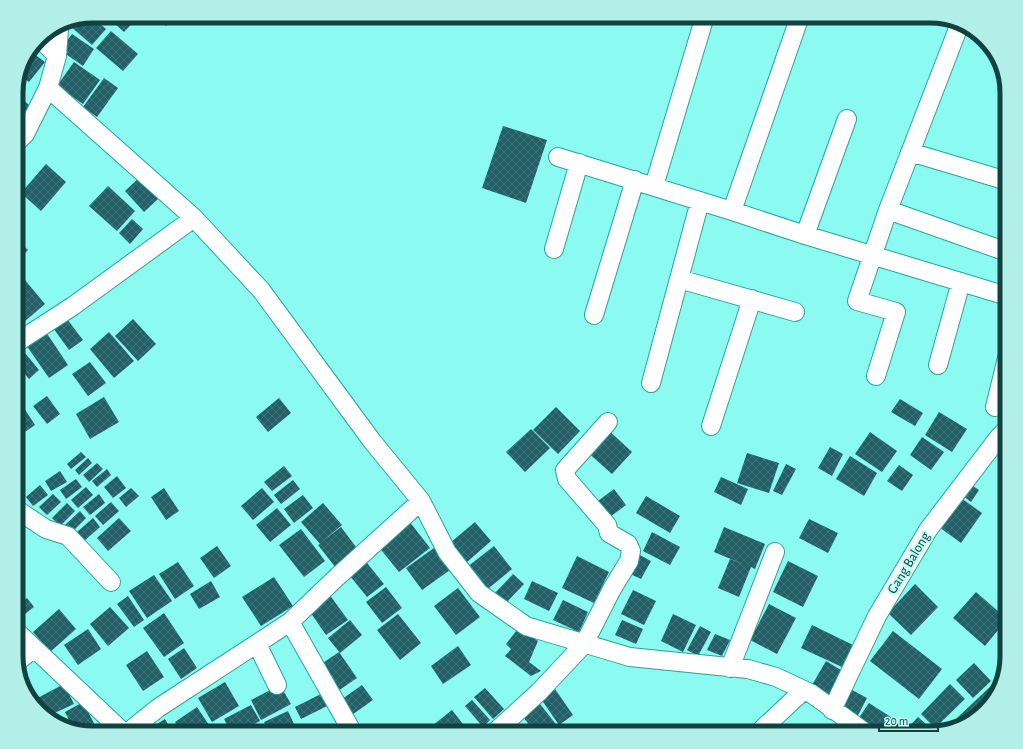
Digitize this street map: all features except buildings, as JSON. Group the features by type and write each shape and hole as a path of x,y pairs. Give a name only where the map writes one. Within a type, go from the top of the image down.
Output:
{"street":[{"path":"654,186 703,23"},
{"path":"732,211 798,23"},
{"path":"876,376 896,312 857,301 888,210 958,29"},
{"path":"23,136 48,88 57,56 59,32"},
{"path":"44,43 57,56"},
{"path":"48,88 194,218 261,290 372,441 421,501 447,552 480,593 526,626 584,644 630,657 748,669 776,677 804,690 856,726"},
{"path":"805,235 847,119"},
{"path":"910,152 1000,180"},
{"path":"558,157 635,180 872,256 1000,294"},
{"path":"554,249 579,163"},
{"path":"594,314 635,180"},
{"path":"651,383 700,201"},
{"path":"888,210 1000,250"},
{"path":"23,339 73,306 194,218"},
{"path":"679,278 795,312"},
{"path":"938,365 961,282"},
{"path":"711,426 752,300"},
{"path":"995,407 1000,387"},
{"path":"502,726 539,692 584,644 612,589 629,561 631,551 628,544 614,538 609,533 607,525 567,479 565,470 608,422"},
{"name":"Gang Balong","path":"832,710 877,616 928,530 1000,436"},
{"path":"134,726 158,708 290,622 421,501"},
{"path":"23,514 46,529 68,536 111,582"},
{"path":"730,668 775,552"},
{"path":"290,622 349,726"},
{"path":"23,638 118,726"},
{"path":"257,644 277,685"},
{"path":"23,657 34,648"},
{"path":"765,726 804,690"}]}
